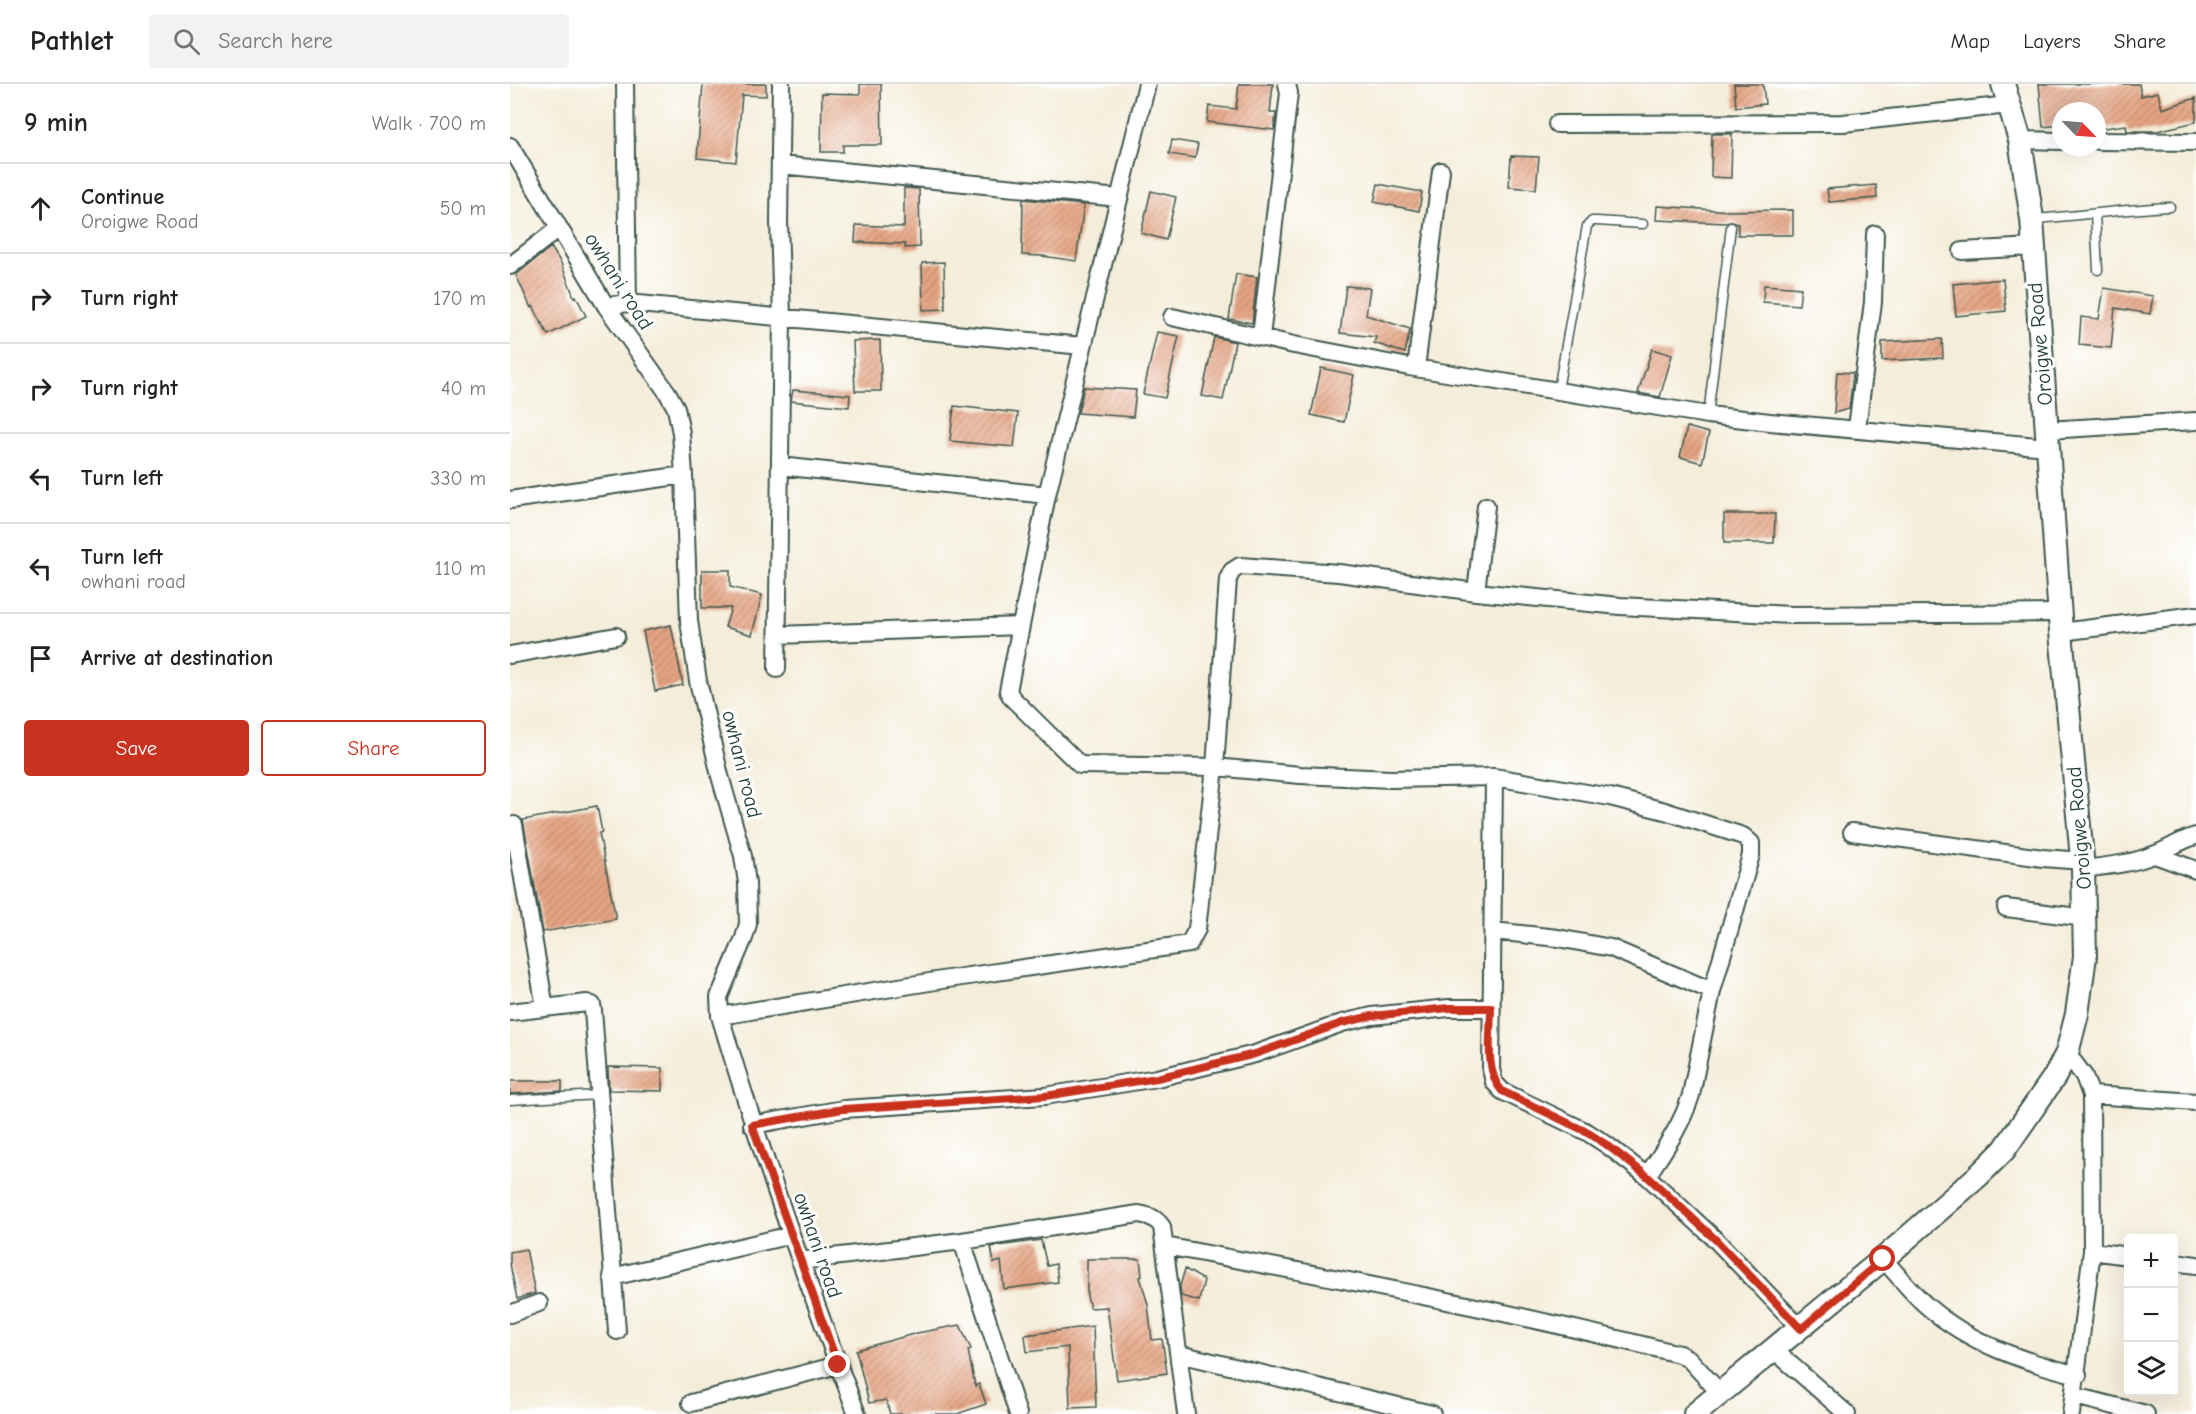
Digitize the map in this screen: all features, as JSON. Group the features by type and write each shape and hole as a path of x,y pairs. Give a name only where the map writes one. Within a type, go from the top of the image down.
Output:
{"street":[{"path":"625,84 628,303"},
{"path":"777,669 782,317 781,84"},
{"path":"1147,84 1047,495 1008,691 1012,698 1074,762 1085,766 1215,767 1300,775 1391,779 1494,777 1610,797 1687,818 1743,837 1751,843 1751,855 1712,991 1698,1072 1687,1111 1647,1176"},
{"path":"1261,337 1289,93 1287,84"},
{"path":"1557,124 1843,123 2006,94"},
{"name":"Oroigwe Road","path":"1695,1414 1801,1329 1883,1259 1978,1176 2004,1150 2055,1076 2067,1053 2082,992 2086,918 2083,865 2061,622 2032,219 2020,140 2006,94"},
{"path":"2020,140 2052,141"},
{"path":"2106,141 2196,142"},
{"name":"owhani road","path":"510,146 606,306 676,408 681,434 684,475 689,621 698,681 720,776 743,856 747,884 748,924 719,997 720,1016 752,1125 857,1414"},
{"path":"780,165 1119,198"},
{"path":"1416,368 1442,171"},
{"path":"510,266 559,228"},
{"path":"1857,429 1873,302 1875,234"},
{"path":"1962,251 2033,247"},
{"path":"606,306 628,303 1083,346"},
{"path":"1172,317 1416,368 1708,415 1770,422 1857,429 2048,438 2196,420"},
{"path":"780,466 1047,495"},
{"path":"510,500 684,475"},
{"path":"1476,592 1486,506"},
{"path":"720,1016 948,979 1189,944 1197,929 1215,767 1228,579 1232,571 1240,566 1339,573 1476,592 1620,606 1792,615 2061,622 2196,615"},
{"path":"778,635 1020,626"},
{"path":"510,655 616,636"},
{"path":"1494,777 1491,1008 1491,1069 1494,1083 1502,1091 1587,1132 1647,1176 1716,1240 1801,1329"},
{"path":"514,825 545,1008"},
{"path":"1852,832 2083,865 2112,866 2155,855 2173,844 2196,836"},
{"path":"2155,855 2196,870"},
{"path":"2006,908 2086,918"},
{"path":"1493,931 1558,938 1611,948 1712,991"},
{"path":"510,1012 587,1002 592,1005 617,1331"},
{"path":"752,1125 843,1109 1045,1096 1167,1076 1255,1054 1342,1023 1372,1016 1449,1008 1491,1008"},
{"path":"2067,1053 2084,1076 2091,1095 2092,1251 2078,1375 2071,1414"},
{"path":"2091,1095 2196,1102"},
{"path":"800,1261 962,1241 1139,1214 1150,1216 1162,1227 1186,1414"},
{"path":"612,1277 791,1235"},
{"path":"962,1241 1018,1414"},
{"path":"1165,1246 1516,1315 1679,1354 1689,1359 1720,1393"},
{"path":"2092,1251 2124,1255"},
{"path":"1883,1259 1926,1306 1952,1325 2007,1353 2040,1366 2078,1375"},
{"path":"2178,1263 2196,1265"},
{"path":"510,1314 539,1303"},
{"path":"1774,1350 1847,1414"},
{"path":"1179,1354 1432,1414"},
{"path":"691,1403 838,1365"},
{"path":"2075,1396 2146,1414"}],"lane":[{"path":"2032,219 2095,214 2122,209 2170,207"},
{"path":"2095,214 2098,270"},
{"path":"1558,390 1587,226 1592,221 1643,224"},
{"path":"1708,415 1731,227"},
{"path":"510,1100 599,1095"}],"building":[{"path":"703,84 766,84 766,96 742,95 736,162 697,158"},
{"path":"860,84 881,84 882,145 843,145 843,152 821,152 822,93 860,94"},
{"path":"1239,84 1273,84 1270,113 1276,113 1274,130 1207,122 1209,106 1236,109"},
{"path":"1734,84 1763,84 1765,104 1736,107"},
{"path":"2039,84 2139,84 2141,96 2158,92 2162,109 2196,98 2196,122 2157,131 2127,131 2126,125 2106,128 2106,102 2052,102 2052,126 2043,127"},
{"path":"1712,134 1732,134 1731,178 1711,177"},
{"path":"1172,140 1198,144 1195,158 1169,154"},
{"path":"1511,156 1539,157 1536,189 1509,187"},
{"path":"1378,184 1422,192 1419,211 1374,202"},
{"path":"1876,185 1877,198 1829,202 1827,189"},
{"path":"904,188 919,189 920,247 905,248 905,244 855,242 856,225 904,227"},
{"path":"1151,191 1176,197 1166,240 1141,233"},
{"path":"1023,199 1084,205 1076,261 1022,255"},
{"path":"1657,206 1730,211 1793,210 1793,235 1738,235 1738,224 1731,221 1726,223 1656,220"},
{"path":"551,247 561,263 574,297 576,296 586,316 548,335 533,306 531,308 516,275"},
{"path":"944,262 945,309 923,310 922,263"},
{"path":"1236,274 1257,277 1252,323 1229,319"},
{"path":"2003,279 2006,311 1956,316 1953,284"},
{"path":"1764,285 1801,288 1799,305 1763,302"},
{"path":"1346,286 1370,288 1366,315 1410,329 1405,353 1374,343 1376,337 1340,333"},
{"path":"2104,288 2153,296 2150,314 2115,308 2111,348 2079,345 2081,317 2099,319"},
{"path":"1157,332 1179,336 1165,398 1143,394"},
{"path":"1214,337 1235,342 1223,400 1202,396"},
{"path":"1942,339 1943,358 1882,361 1882,342"},
{"path":"880,340 881,391 855,391 853,341"},
{"path":"1652,349 1672,355 1660,397 1638,393"},
{"path":"1321,368 1354,375 1344,422 1311,415"},
{"path":"1837,372 1853,373 1849,409 1834,413"},
{"path":"1084,387 1136,390 1133,417 1078,413"},
{"path":"793,390 850,395 849,407 791,401"},
{"path":"954,406 1018,413 1014,447 950,441"},
{"path":"1687,427 1709,433 1702,463 1680,457"},
{"path":"1724,514 1775,514 1774,543 1724,543"},
{"path":"702,570 730,570 730,587 762,595 752,635 725,627 731,608 702,608"},
{"path":"671,625 683,685 655,691 643,631"},
{"path":"597,806 602,832 599,833 616,919 543,932 523,820"},
{"path":"608,1067 662,1068 662,1091 609,1090"},
{"path":"510,1081 562,1081 562,1091 510,1094"},
{"path":"1041,1240 1047,1266 1056,1264 1058,1282 1004,1289 1001,1261 994,1263 991,1247"},
{"path":"526,1249 535,1293 517,1299 510,1252"},
{"path":"1087,1259 1140,1259 1142,1276 1140,1277 1148,1305 1152,1340 1162,1339 1167,1373 1117,1380 1107,1307 1090,1308 1087,1296"},
{"path":"1185,1269 1204,1280 1199,1301 1181,1296 1180,1286"},
{"path":"960,1325 971,1349 968,1350 975,1386 979,1384 986,1404 957,1414 890,1414 886,1400 869,1403 856,1350 917,1333"},
{"path":"1093,1326 1096,1407 1070,1408 1068,1347 1027,1352 1025,1335"}],"route":[{"path":"838,1365 752,1125 843,1109 1045,1096 1157,1078 1255,1054 1342,1023 1399,1013 1449,1008 1491,1008 1491,1069 1494,1083 1502,1091 1587,1132 1647,1176 1716,1240 1801,1329 1883,1259"}]}
